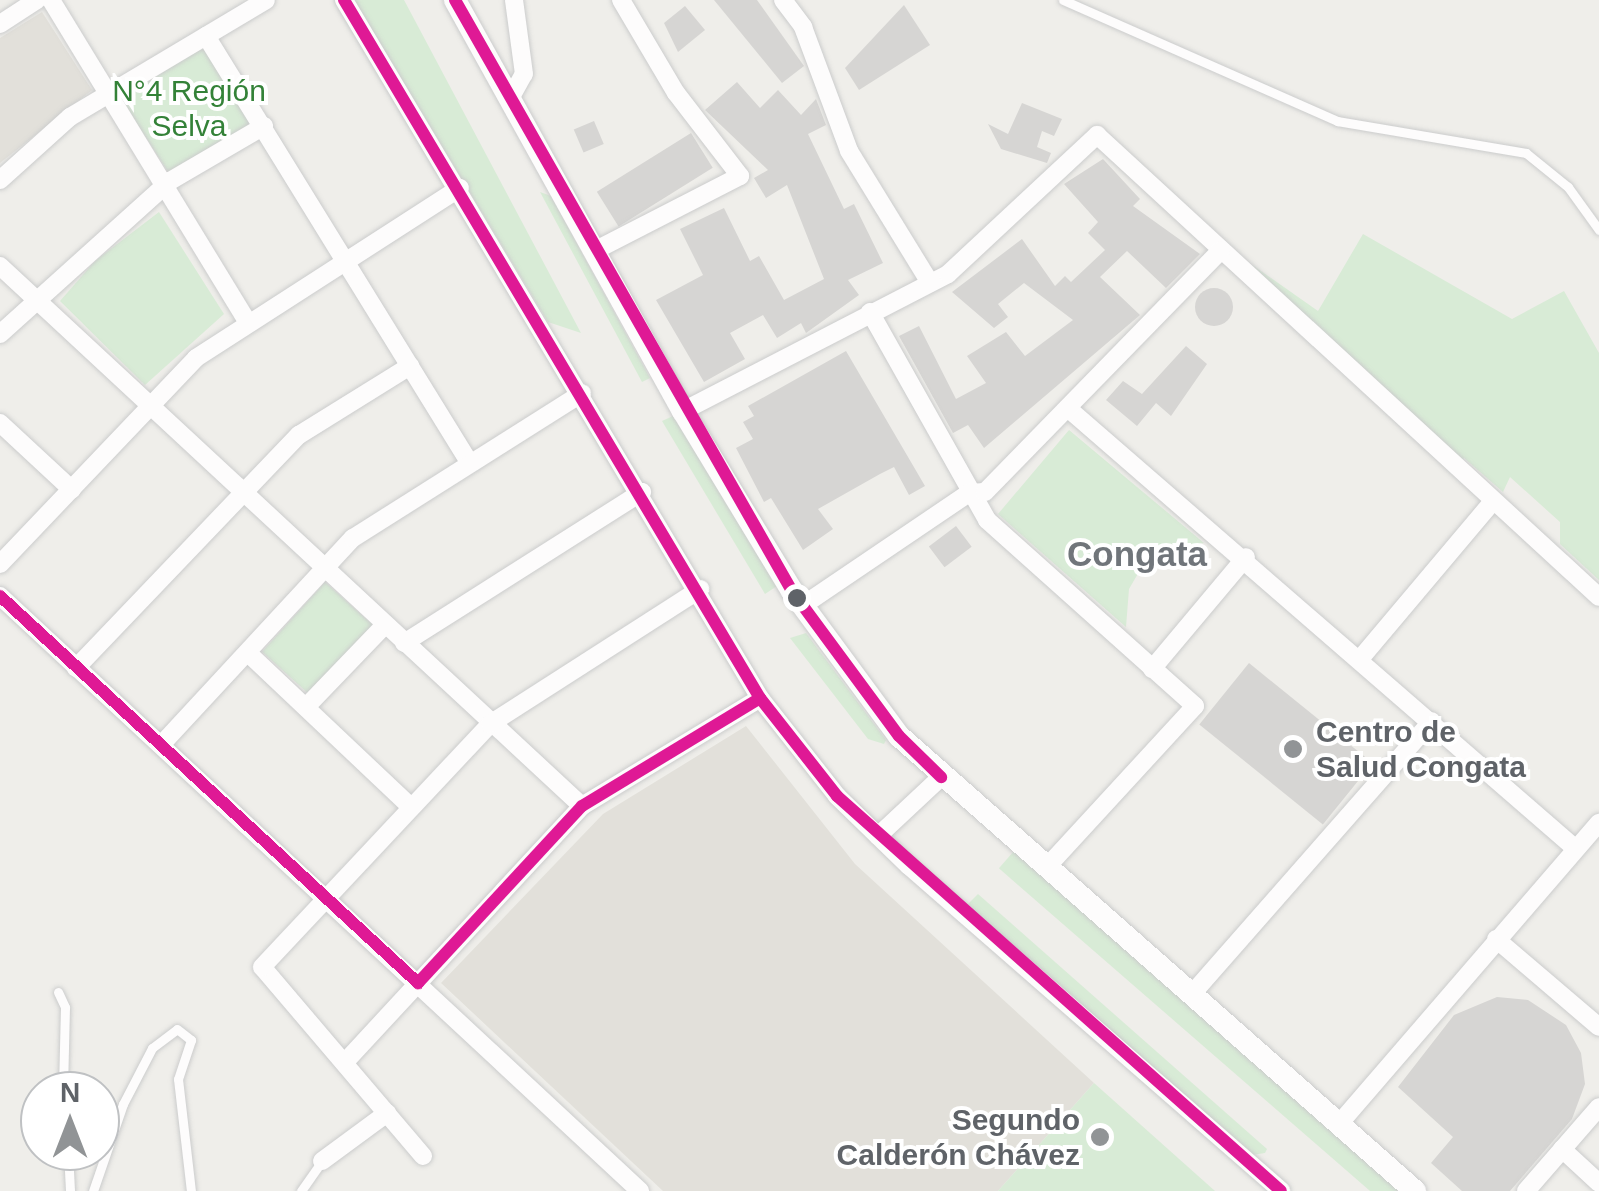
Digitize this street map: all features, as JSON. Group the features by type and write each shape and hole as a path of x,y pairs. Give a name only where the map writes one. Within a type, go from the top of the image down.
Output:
{"street":[{"path":"0,24 38,0"},
{"path":"51,0 246,320"},
{"path":"0,180 46,134 266,0"},
{"path":"344,0 700,589 760,698 878,836 1281,1191"},
{"path":"456,0 683,410 802,606 898,736 1415,1191"},
{"path":"512,98 524,74 514,0"},
{"path":"596,250 740,176 676,93 621,0"},
{"path":"782,0 803,27 849,151 930,281"},
{"path":"206,36 469,462"},
{"path":"0,334 34,299 166,190 264,126"},
{"path":"683,410 948,274 1097,135 1599,598"},
{"path":"0,564 149,404 246,320 460,188"},
{"path":"802,606 969,494 985,492 1071,410 1221,250"},
{"path":"0,266 582,806"},
{"path":"870,312 987,520 1195,706 1047,867"},
{"path":"76,668 240,490 298,435 410,366"},
{"path":"160,744 365,529 582,393"},
{"path":"1071,410 1246,557 1576,849"},
{"path":"0,423 72,490"},
{"path":"404,643 642,492"},
{"path":"1360,658 1492,502"},
{"path":"1152,669 1246,557"},
{"path":"422,1156 346,1061 262,967 490,724 700,589"},
{"path":"0,596 640,1191"},
{"path":"306,707 384,625"},
{"path":"248,652 412,807"},
{"path":"346,1061 582,806 760,698"},
{"path":"1192,994 1432,721"},
{"path":"878,836 941,777"},
{"path":"1339,1124 1599,822"},
{"path":"1496,939 1599,1028"},
{"path":"1526,1191 1599,1108"},
{"path":"322,1161 387,1113"},
{"path":"1562,1149 1599,1182"}],"lane":[{"path":"1063,0 1337,122 1526,153 1568,188 1599,230"},
{"path":"58,992 65,1007 63,1071"},
{"path":"93,1191 130,1090 152,1048 178,1029 191,1040 178,1079 191,1191"},
{"path":"301,1191 322,1161"}],"shaded area":[{"path":"42,12 92,90 0,163 0,38"},
{"path":"746,726 855,864 1094,1083 998,1191 663,1191 441,983 603,814"}],"green space":[{"path":"354,0 404,0 581,333 548,322"},
{"name":"N°4 Región Selva","path":"205,45 255,122 171,177 121,99"},
{"path":"540,192 551,196 650,378 642,382"},
{"path":"159,212 224,314 145,385 60,301 95,261"},
{"path":"1363,234 1512,319 1564,291 1599,353 1599,580 1560,544 1560,522 1510,477 1503,492 1464,458 1458,465 1251,264 1318,311"},
{"path":"673,416 777,586 765,594 662,421"},
{"path":"1069,430 1204,543 1163,549 1143,565 1129,589 1126,627 998,514"},
{"path":"325,582 373,625 310,695 262,652"},
{"path":"806,633 886,740 884,744 868,739 790,638"},
{"path":"1014,851 1400,1187 1397,1191 1370,1191 999,868"},
{"path":"978,894 1267,1149 1265,1153 1252,1155 966,906"},
{"name":"Segundo Calderón Chávez","path":"1094,1083 1215,1191 998,1191"}],"building":[{"path":"714,0 757,0 804,66 782,83"},
{"path":"904,5 930,45 859,90 845,68"},
{"path":"685,6 705,30 678,52 664,23"},
{"path":"737,82 760,108 778,90 801,115 816,99 826,125 808,134 844,209 854,204 883,263 848,280 859,295 806,333 801,323 777,338 763,315 730,333 745,359 704,382 656,300 703,275 680,229 724,208 750,261 759,256 784,300 824,279 787,185 766,198 754,178 768,170 705,110"},
{"path":"1022,103 1062,119 1054,136 1042,131 1037,147 1051,153 1047,163 1001,149 988,124 1008,134"},
{"path":"594,121 604,144 584,153 574,130"},
{"path":"691,133 713,168 619,227 597,192"},
{"path":"1103,159 1140,199 1133,206 1200,254 1166,288 1127,251 1100,277 1140,315 984,448 968,425 953,433 899,336 919,326 956,399 986,383 967,356 1006,332 1025,356 1073,320 1024,283 998,304 1008,317 994,328 952,292 1022,239 1055,286 1065,276 1071,282 1105,250 1088,233 1098,222 1064,184"},
{"path":"1214,288 1227,294 1233,307 1227,320 1214,326 1201,320 1195,307 1201,294"},
{"path":"1186,346 1207,364 1171,416 1156,403 1137,426 1106,400 1123,381 1142,394"},
{"path":"846,351 925,486 909,495 894,467 880,474 818,509 833,529 803,550 771,498 764,502 736,448 753,439 743,422 754,416 748,406"},
{"path":"956,526 972,547 944,567 929,546"},
{"name":"Centro de Salud Congata","path":"1249,663 1373,763 1323,824 1199,724"},
{"path":"1497,997 1528,1000 1566,1025 1581,1053 1585,1084 1572,1119 1510,1191 1462,1191 1431,1163 1453,1137 1398,1087 1454,1015"}],"transit line":[{"path":"344,0 760,698 837,796 1281,1191"},
{"path":"455,0 792,591 899,736 941,777"},
{"path":"0,596 418,983 582,806 760,698"}],"place":[{"name":"Centro de Salud Congata","path":"1293,749"},
{"name":"Segundo Calderón Chávez","path":"1100,1137"}],"district":[{"name":"Congata","path":"1137,554"}]}
